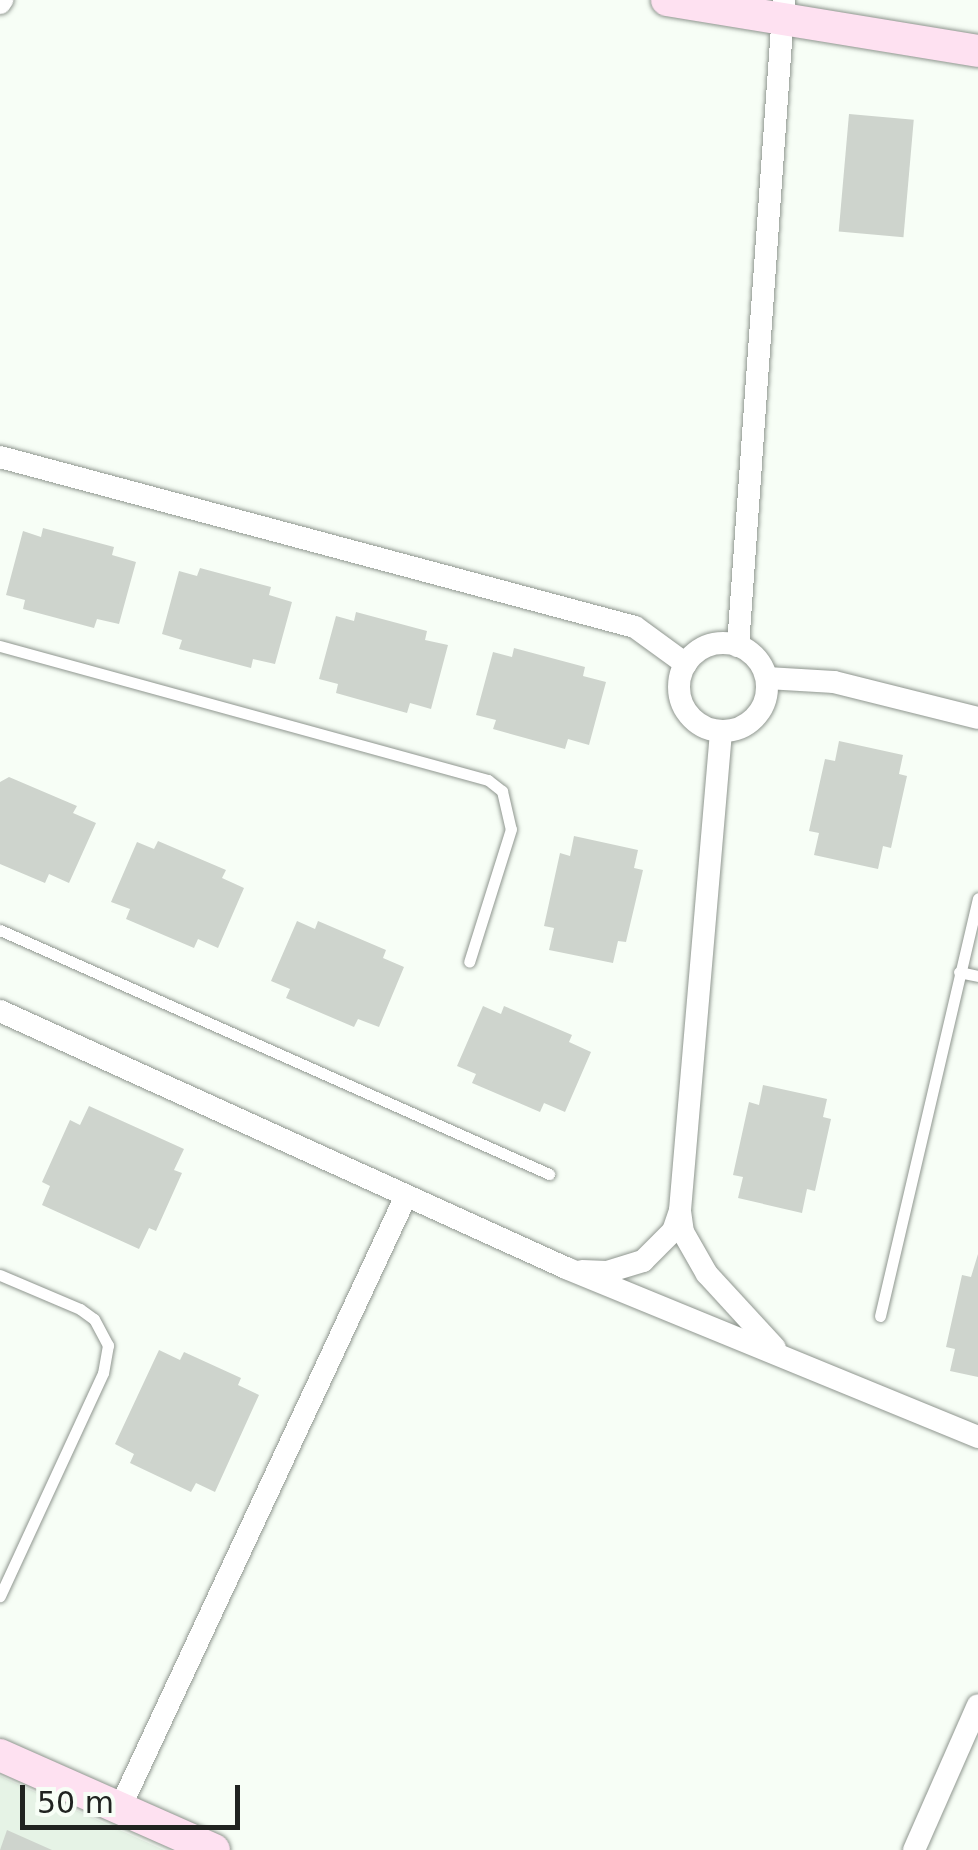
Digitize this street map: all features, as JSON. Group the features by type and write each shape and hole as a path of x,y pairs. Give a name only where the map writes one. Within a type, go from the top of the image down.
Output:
{"street":[{"path":"667,0 783,9 978,51"},
{"path":"783,9 738,646 767,678 834,682 978,718"},
{"path":"0,457 635,627 686,664"},
{"path":"721,732 687,713 679,689 686,664 709,646 738,646"},
{"path":"721,732 757,716 767,678"},
{"path":"566,1268 607,1272 644,1260 673,1231 680,1211 721,732"},
{"path":"0,1011 566,1268 978,1437"},
{"path":"119,1810 406,1196"},
{"path":"680,1211 689,1244 725,1298 798,1365"},
{"path":"914,1850 978,1705"},
{"path":"0,1756 214,1850"}],"lane":[{"path":"0,646 488,780 509,806 512,829 469,962"},
{"path":"880,1316 978,898"},
{"path":"0,930 549,1174"},
{"path":"959,972 978,976"},
{"path":"0,1275 80,1309 108,1345 103,1373 0,1596"}],"shaded area":[{"path":"0,1776 164,1850 0,1850"}],"building":[{"path":"849,114 914,120 903,237 839,232"},
{"path":"43,528 114,547 112,555 136,562 119,624 97,619 94,628 23,609 25,600 6,595 23,531 41,537"},
{"path":"200,568 271,587 269,595 292,602 275,664 253,659 251,668 179,649 182,640 162,634 179,571 197,576"},
{"path":"356,612 427,631 425,640 448,645 431,709 410,703 407,713 336,693 338,684 319,679 336,616 354,621"},
{"path":"514,648 585,667 583,676 606,682 589,745 568,739 565,749 493,729 496,720 476,715 493,652 512,657"},
{"path":"839,741 903,755 899,774 907,776 891,848 883,846 878,869 814,855 819,833 809,831 825,759 835,761"},
{"path":"9,777 77,806 73,813 96,823 69,883 49,874 45,883 0,864 0,782"},
{"path":"574,836 638,850 634,868 643,870 626,942 618,941 613,963 549,950 554,928 544,926 560,853 570,856"},
{"path":"158,841 226,870 222,878 244,888 218,948 198,939 194,948 126,919 130,909 111,902 137,842 154,849"},
{"path":"297,921 315,929 318,921 386,950 383,958 404,967 379,1027 358,1019 354,1027 286,998 290,989 271,981"},
{"path":"483,1006 501,1014 504,1006 572,1035 569,1042 591,1052 565,1112 544,1103 540,1112 472,1083 476,1074 457,1066"},
{"path":"763,1085 827,1099 823,1117 831,1119 815,1191 807,1189 802,1213 738,1198 743,1177 733,1175 749,1102 759,1105"},
{"path":"89,1106 184,1149 174,1170 182,1173 156,1231 149,1228 139,1249 42,1205 50,1186 42,1182 70,1120 80,1125"},
{"path":"978,1254 978,1377 950,1371 955,1349 946,1347 962,1275 971,1277"},
{"path":"159,1350 180,1360 184,1352 241,1378 238,1385 259,1395 215,1492 196,1483 191,1492 130,1463 134,1454 115,1444"},
{"path":"7,1830 52,1850 0,1850"}]}
